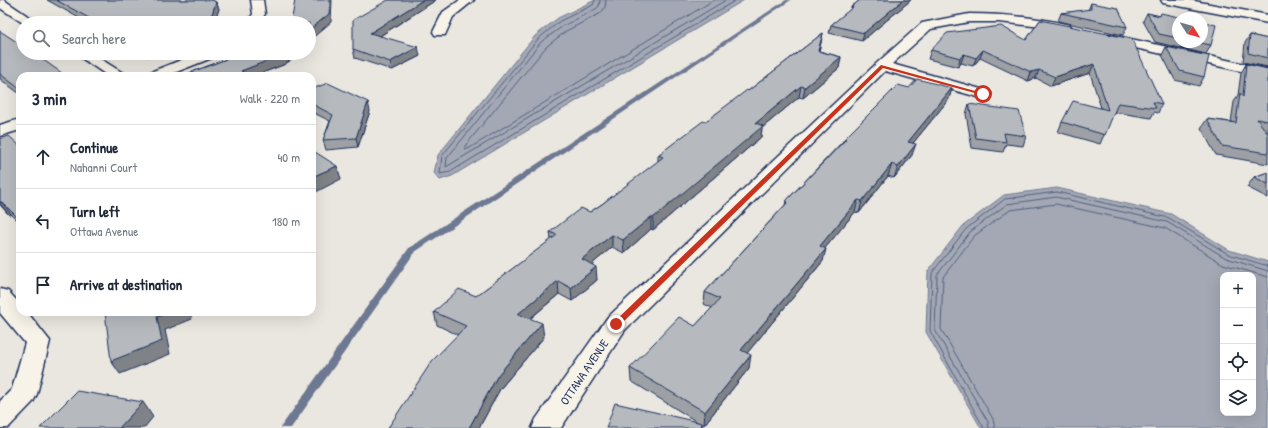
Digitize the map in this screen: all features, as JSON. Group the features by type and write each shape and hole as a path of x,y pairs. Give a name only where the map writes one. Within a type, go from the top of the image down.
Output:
{"highway":[{"path":"1168,0 1268,19"}],"street":[{"path":"257,0 259,14 258,16"},
{"path":"440,32 447,15 468,0"},
{"path":"0,3 21,16"},
{"name":"OTTAWA AVENUE","path":"546,428 616,324 882,66 927,26 963,14 1042,23 1268,73"},
{"path":"92,60 112,72"},
{"path":"163,72 194,60"},
{"path":"882,66 983,94"},
{"path":"0,131 16,125"},
{"path":"0,297 16,316"},
{"path":"0,419 24,394 38,341 16,316"}],"water":[{"path":"595,0 744,0 452,176 440,180 434,173 438,155 535,36 558,18"},
{"path":"1057,188 1171,214 1229,250 1268,262 1268,428 981,428 926,332 928,271 963,226 1004,195"}],"building":[{"path":"56,0 212,0 216,2 211,16 85,16"},
{"path":"295,0 330,0 329,14 316,24 316,16 292,16"},
{"path":"388,0 423,0 370,33 418,47 390,62 353,49 353,20"},
{"path":"860,0 903,0 864,33 831,25"},
{"path":"1091,3 1118,8 1127,27 1061,13 1091,9"},
{"path":"1147,13 1160,16 1161,13 1172,16 1172,37 1159,34"},
{"path":"1040,20 1132,39 1162,104 1153,102 1156,108 1118,103 1105,135 1062,122 1073,101 1108,110 1094,64 1055,77 1039,70 1031,72 983,50 976,58 964,54 960,58 931,50 947,33 1001,26 1026,40"},
{"path":"1208,23 1216,25 1211,45 1208,44"},
{"path":"0,31 16,41 16,60 43,60 60,72 16,72 16,86 0,74"},
{"path":"823,33 818,51 841,57 805,87 801,86 756,123 763,126 653,218 651,217 623,240 612,235 582,259 596,267 571,288 558,281 518,314 542,323 498,375 469,428 388,428 432,361 466,326 434,312 459,289 476,296 557,235 550,232 581,208 590,212 602,204 663,157 658,155 703,121 705,122 747,90 748,91"},
{"path":"1250,35 1268,39 1268,58 1248,53"},
{"path":"1166,47 1209,56 1204,77 1180,71"},
{"path":"224,60 270,60 241,71 243,72 192,72"},
{"path":"1246,64 1268,69 1268,121 1257,119 1268,134 1268,153 1222,146 1207,119 1236,123 1240,93 1243,97"},
{"path":"917,79 952,88 908,142 916,144 898,167 892,164 862,201 858,200 820,246 826,249 741,350 751,355 705,412 630,368 679,317 695,326 720,299 705,292 788,202 786,201 846,139 844,139 898,85 909,88"},
{"path":"328,83 368,102 356,138 323,140 333,115 316,106 316,88"},
{"path":"969,104 1019,111 1026,136 1004,133 1006,142 976,138"},
{"path":"9,136 16,142 16,216 2,202 0,202 0,139"},
{"path":"316,153 337,166 316,175"},
{"path":"1268,172 1268,184 1254,177"},
{"path":"105,316 160,316 157,317 162,341 111,361"},
{"path":"77,391 143,402 119,428 40,428"},
{"path":"615,403 702,423 701,428 606,428"}],"waterway":[{"path":"285,428 412,250 789,0"}],"route":[{"path":"616,324 882,66 983,94"}]}
